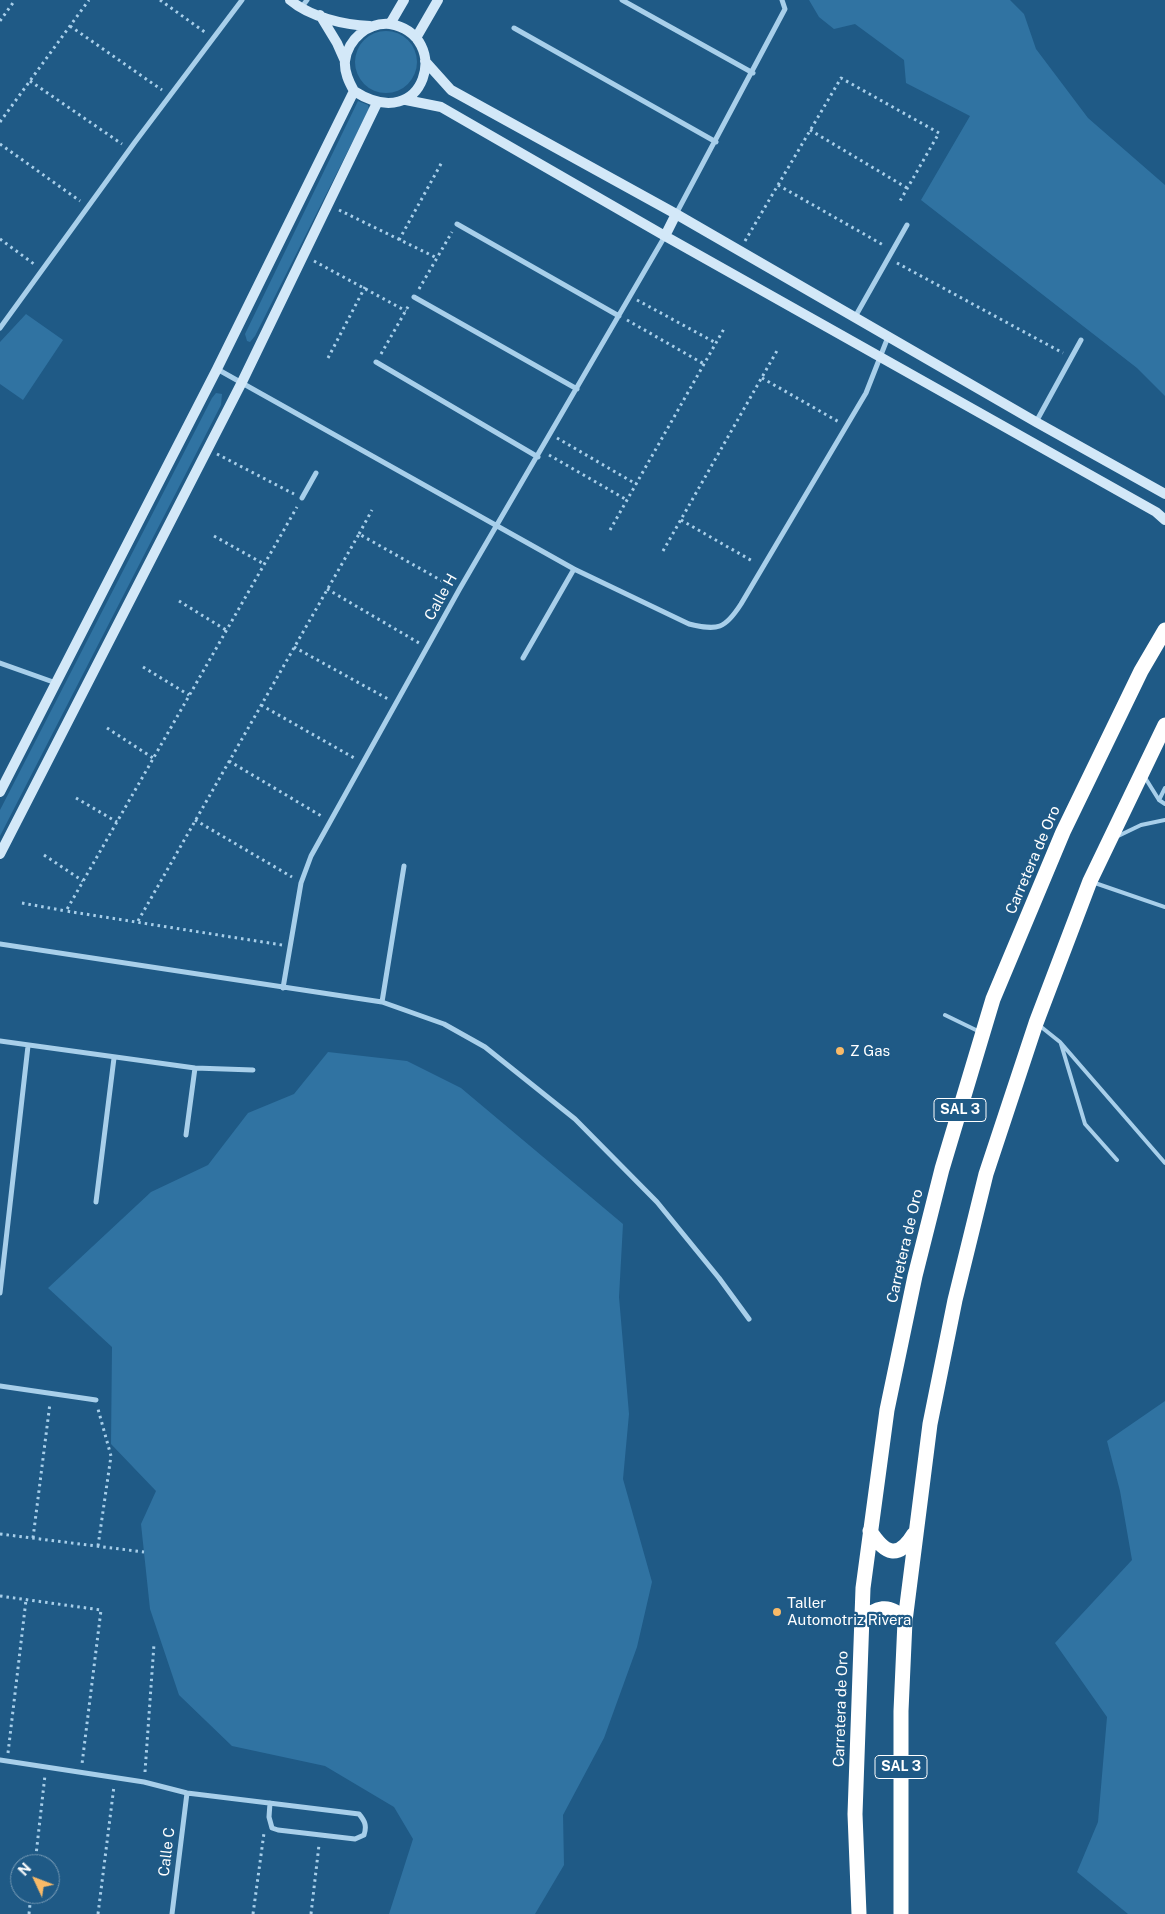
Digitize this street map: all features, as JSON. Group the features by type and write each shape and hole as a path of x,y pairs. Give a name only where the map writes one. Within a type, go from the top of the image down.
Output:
{"highway":[{"name":"Carretera de Oro","path":"859,1914 855,1814 861,1622 870,1531 887,1410 915,1276 942,1169 984,1035 993,999 1063,832 1141,671 1165,630"},
{"name":"SAL 3","path":"901,1914 901,1731 905,1621 914,1534 930,1424 955,1300 986,1174 1036,1023 1090,881 1165,725"},
{"path":"870,1531 880,1546 891,1551 901,1549 907,1545 914,1534"},
{"path":"861,1622 870,1613 883,1608 892,1610 905,1621"}],"street":[{"path":"0,328 242,0"},
{"path":"290,0 304,4 320,15 354,25 374,26 390,24 408,30 423,49 426,61 420,86 406,100"},
{"path":"390,24 404,0"},
{"path":"416,38 438,0"},
{"path":"622,0 753,73"},
{"path":"665,236 786,9 782,0"},
{"path":"320,15 337,43 345,61 346,72 354,91 377,103 391,104 406,100 441,106 665,236 1156,512 1165,520"},
{"path":"345,61 354,39 363,31 374,26"},
{"path":"514,28 716,142"},
{"path":"426,61 451,90 676,214 739,252 1165,494"},
{"path":"0,792 217,369 354,91"},
{"path":"0,854 208,450 377,103"},
{"path":"457,224 620,316"},
{"path":"855,317 907,226"},
{"name":"Calle H","path":"283,988 302,883 312,856 459,590 665,236"},
{"path":"414,297 577,389"},
{"path":"217,369 497,524 574,569 689,624 707,628 720,628 731,620 866,393 888,337"},
{"path":"1036,422 1081,340"},
{"path":"376,362 538,457"},
{"path":"302,498 316,473"},
{"path":"523,658 574,569"},
{"path":"0,663 56,683"},
{"path":"382,1002 404,866"},
{"path":"0,944 382,1002 444,1024 464,1034 485,1048 575,1119 657,1202 719,1278 749,1319"},
{"path":"0,1041 195,1068 253,1070"},
{"path":"0,1293 28,1046"},
{"path":"96,1202 114,1058"},
{"path":"186,1135 195,1068"},
{"path":"0,1386 96,1400"},
{"path":"0,1760 144,1782 187,1794 270,1803 360,1814 366,1829 364,1835 355,1839 278,1830 272,1828 269,1817 270,1803"},
{"name":"Calle C","path":"172,1914 187,1794"}],"lane":[{"path":"1142,772 1159,800 1165,804"},
{"path":"1159,800 1165,788"},
{"path":"1110,840 1141,825 1165,820"},
{"path":"1090,881 1165,907"},
{"path":"945,1015 984,1035"},
{"path":"1036,1023 1060,1042 1165,1163"},
{"path":"1060,1042 1086,1124 1117,1160"}],"path":[{"path":"0,21 16,0"},
{"path":"0,122 89,0"},
{"path":"160,0 214,39"},
{"path":"70,26 170,96"},
{"path":"739,252 841,78 939,134 900,201"},
{"path":"30,81 130,150"},
{"path":"810,130 907,188"},
{"path":"0,144 89,207"},
{"path":"399,240 442,162"},
{"path":"778,185 892,250"},
{"path":"328,204 437,258"},
{"path":"0,239 43,270"},
{"path":"302,255 365,287 406,311"},
{"path":"888,258 1071,357"},
{"path":"328,358 365,287"},
{"path":"630,296 716,343"},
{"path":"620,316 704,364"},
{"path":"610,530 725,327"},
{"path":"663,551 778,349"},
{"path":"762,378 846,426"},
{"path":"550,434 636,484"},
{"path":"66,911 302,498 208,450"},
{"path":"542,450 627,500"},
{"path":"138,921 372,510"},
{"path":"681,520 763,567"},
{"path":"359,534 459,590"},
{"path":"214,536 264,564"},
{"path":"327,589 427,648"},
{"path":"179,601 226,630"},
{"path":"294,646 396,703"},
{"path":"143,667 190,695"},
{"path":"261,705 362,763"},
{"path":"107,728 153,758"},
{"path":"229,761 331,822"},
{"path":"76,798 117,822"},
{"path":"195,820 302,883"},
{"path":"44,855 83,881"},
{"path":"22,903 290,947"},
{"path":"33,1538 51,1394"},
{"path":"96,1400 110,1456 98,1546"},
{"path":"0,1534 144,1552"},
{"path":"0,1596 101,1610 81,1772"},
{"path":"7,1761 26,1600"},
{"path":"144,1782 154,1644"},
{"path":"36,1854 46,1767"},
{"path":"98,1914 115,1778"},
{"path":"253,1914 263,1834 269,1817"},
{"path":"311,1914 320,1835"}],"shaded area":[{"path":"809,0 1010,0 1024,14 1036,49 1088,118 1165,185 1165,396 1137,368 921,200 970,116 906,83 904,60 855,24 834,29 819,17"},
{"path":"380,31 392,31 408,40 415,50 417,62 415,74 408,84 392,93 380,93 369,88 360,79 355,68 355,56 360,45 369,36"},
{"path":"358,101 368,105 369,109 255,336 250,342 247,341 245,334"},
{"path":"26,314 63,340 23,400 0,384 0,342"},
{"path":"216,393 222,394 221,405 0,836 0,810"},
{"path":"328,1052 407,1061 461,1088 623,1224 619,1297 629,1414 623,1479 652,1582 637,1647 604,1738 563,1815 564,1865 535,1914 389,1914 413,1839 394,1807 325,1766 232,1746 179,1695 150,1609 141,1524 156,1491 111,1444 112,1347 48,1288 151,1192 208,1165 248,1113 294,1094"},
{"path":"1165,1401 1165,1914 1128,1914 1077,1872 1098,1822 1107,1717 1055,1643 1132,1560 1120,1491 1107,1441"}],"place":[{"name":"Z Gas","path":"840,1051"},
{"name":"Taller Automotriz Rivera","path":"777,1612"}]}
